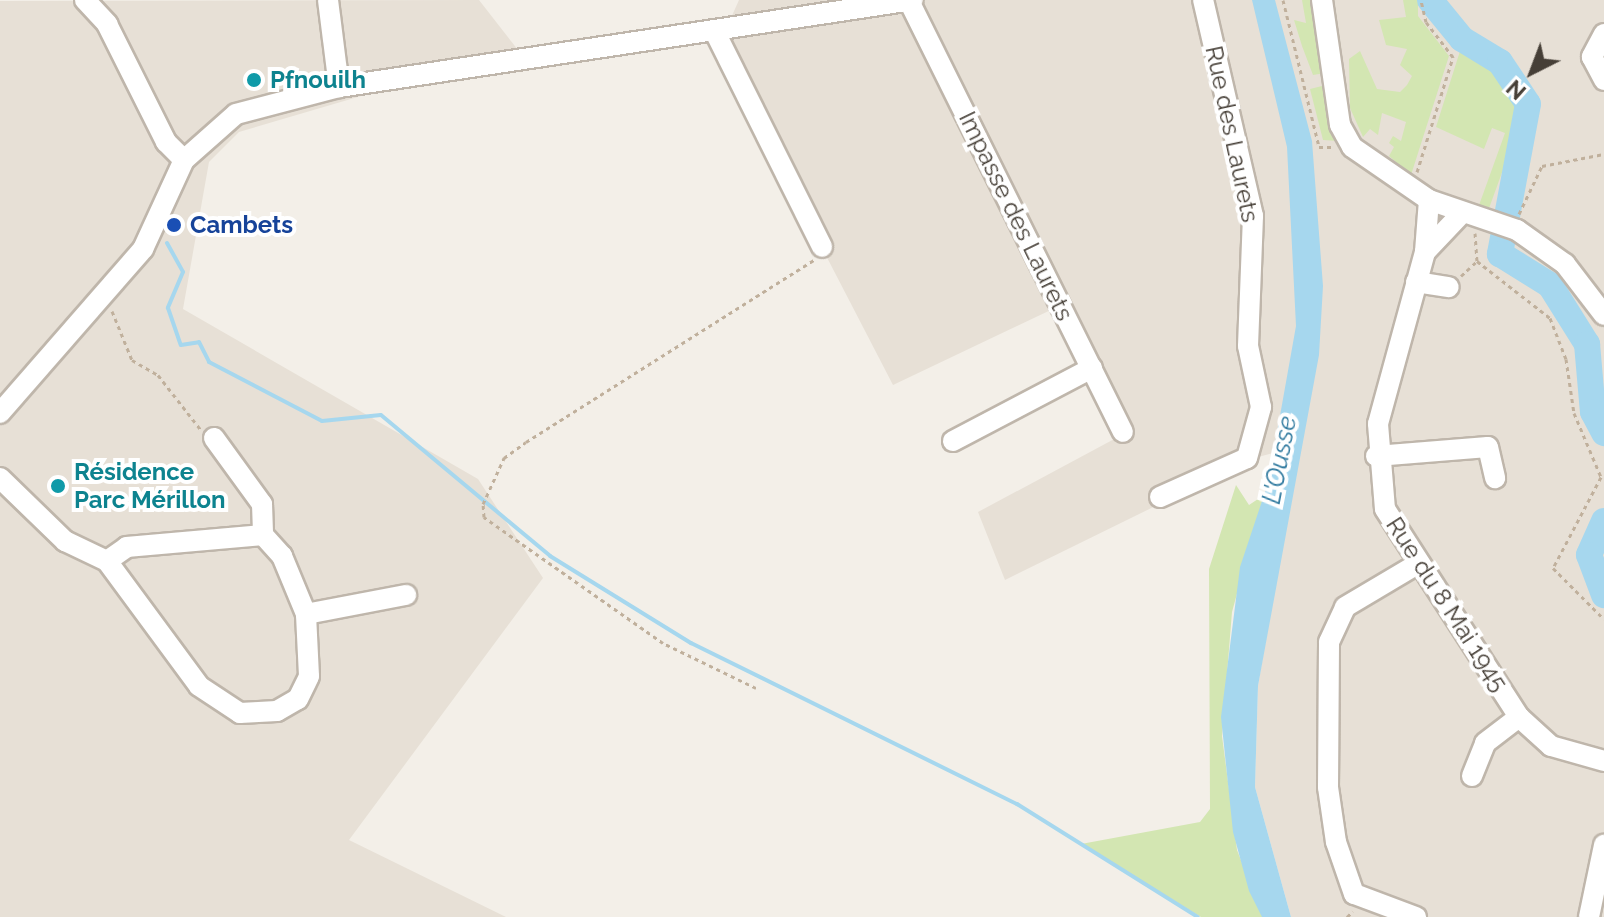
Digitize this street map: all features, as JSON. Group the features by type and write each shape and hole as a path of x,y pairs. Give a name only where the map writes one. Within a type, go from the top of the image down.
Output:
{"street":[{"path":"85,0 107,24 166,142 184,160"},
{"path":"328,0 339,87"},
{"path":"0,413 105,295 157,225 184,160 236,114 339,87 911,0"},
{"name":"Impasse des Laurets","path":"911,0 1123,432"},
{"name":"Rue des Laurets","path":"1160,497 1247,458 1261,407 1248,346 1253,216 1203,0"},
{"path":"1322,0 1340,125 1352,147 1429,200 1514,229 1565,264 1604,315"},
{"path":"715,32 822,247"},
{"path":"1604,34 1592,57 1604,80"},
{"name":"Rue du 8 Mai 1945","path":"1429,200 1425,252 1376,456 1385,509 1519,717 1551,746 1604,761"},
{"name":"Rue du 8 Mai 1945","path":"1425,252 1474,217"},
{"path":"1416,282 1449,287"},
{"path":"953,441 1092,368"},
{"path":"0,478 65,541 107,561 199,686 240,713 277,711 298,699 309,676 306,614 282,556 263,535 262,504 214,438"},
{"path":"1376,456 1488,447 1495,478"},
{"path":"107,561 127,547 263,535"},
{"path":"1416,917 1354,894 1328,787 1328,671 1329,642 1345,607 1419,563"},
{"path":"306,614 406,595"},
{"path":"1472,776 1485,743 1519,717"},
{"path":"1589,917 1604,845"}],"path":[{"path":"1283,0 1319,147 1352,147"},
{"path":"1409,186 1453,57 1426,22 1421,0"},
{"path":"1514,229 1520,205 1542,166 1604,154"},
{"path":"1474,217 1477,261 1550,318 1566,359 1574,413 1601,477 1553,568 1604,619"},
{"path":"756,688 663,643 484,517 483,504 504,458 813,261 822,247"},
{"path":"1449,287 1477,261"},
{"path":"105,295 132,360 158,375 214,438"}],"shaded area":[{"path":"479,0 518,50 239,132 209,162 183,309 478,479 543,578 349,840 506,917 0,917 0,1"},
{"path":"739,0 1604,0 1604,917 1291,917 1255,787 1258,686 1299,446 1251,459 1005,580 978,512 1118,437 1055,308 893,385 718,47"}],"green space":[{"path":"1302,0 1315,0 1325,73 1313,75 1302,46 1294,20 1306,23"},
{"path":"1403,0 1418,0 1418,16 1449,56 1411,175 1389,156 1394,147 1389,143 1393,136 1401,141 1406,122 1382,113 1378,135 1370,129 1363,137 1350,108 1349,59 1360,51 1377,89 1400,92 1412,76 1400,65 1407,49 1386,45 1379,20 1406,17"},
{"path":"1460,51 1498,74 1515,105 1516,134 1488,211 1478,208 1505,133 1492,128 1484,149 1436,127"},
{"path":"1326,85 1338,141 1323,140 1310,89"},
{"path":"1236,485 1249,505 1264,495 1232,612 1222,736 1237,850 1263,917 1201,917 1081,844 1200,822 1210,809 1209,569"}],"water":[{"name":"L'Ousse","path":"1252,0 1275,0 1312,141 1323,286 1319,355 1258,686 1255,787 1291,917 1262,917 1249,891 1233,832 1221,717 1240,567 1268,483 1296,326 1287,147"}],"waterway":[{"path":"1430,0 1462,39 1500,62 1528,104 1500,254 1550,285 1587,344 1593,412 1604,433"},
{"path":"167,243 183,272 168,308 181,345 199,342 209,362 322,421 381,415 550,556 691,643 1017,804 1198,917"},
{"path":"1604,521 1589,555 1604,595"}],"place":[{"name":"Pfnouilh","path":"254,80"},
{"name":"Cambets","path":"174,225"},
{"name":"Résidence Parc Mérillon","path":"58,486"}]}
